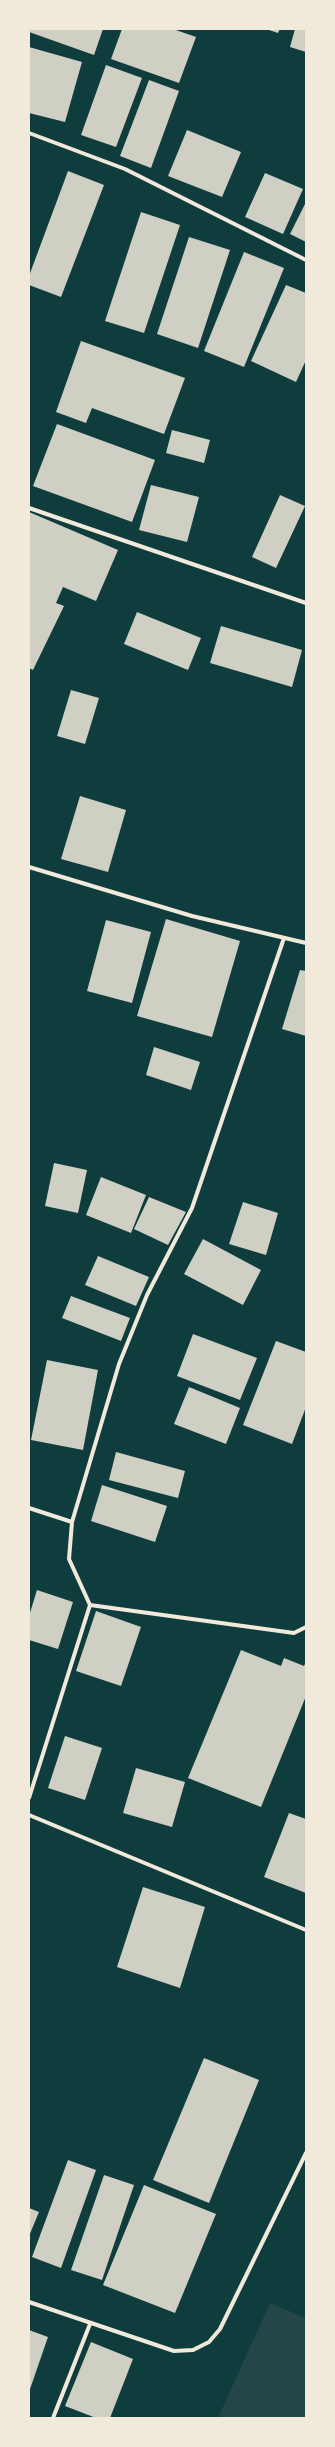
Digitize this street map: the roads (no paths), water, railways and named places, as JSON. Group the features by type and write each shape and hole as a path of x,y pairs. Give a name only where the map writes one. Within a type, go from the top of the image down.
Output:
{"street":[{"path":"29,133 125,169 306,260"},
{"path":"29,508 306,603"},
{"path":"29,867 192,916 306,943"},
{"path":"29,1798 90,1605 69,1559 72,1522 119,1364 147,1295 192,1208 284,938"},
{"path":"29,1508 72,1522"},
{"path":"90,1605 294,1632 306,1628"},
{"path":"29,1815 306,1930"},
{"path":"29,2302 90,2324 174,2351 193,2350 209,2342 220,2329 306,2153"},
{"path":"53,2418 90,2324"}]}
